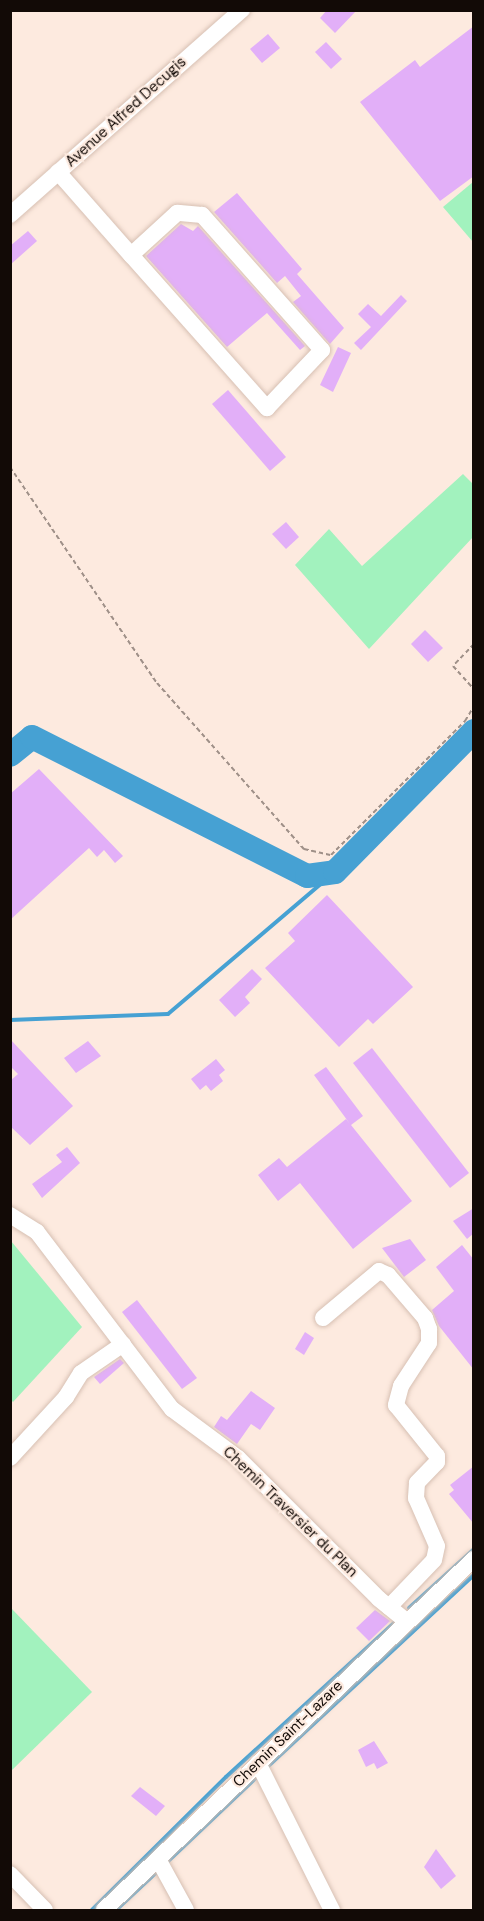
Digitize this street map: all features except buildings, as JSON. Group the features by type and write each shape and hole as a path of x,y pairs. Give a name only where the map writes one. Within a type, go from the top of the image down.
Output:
{"street":[{"name":"Avenue Alfred Decugis","path":"10,215 243,10"},
{"path":"58,172 131,255 267,408 322,350 202,215 177,213 131,255"},
{"name":"Chemin Traversier du Plan","path":"10,1215 37,1232 172,1409 238,1458 406,1621"},
{"path":"323,1318 379,1271 396,1283 425,1318 429,1329 429,1343 401,1386 396,1405 437,1456 437,1462 417,1483 416,1498 436,1546 434,1560 390,1607"},
{"path":"10,1458 59,1404 81,1373 123,1344"},
{"name":"Chemin Saint-Lazare","path":"104,1911 161,1864 262,1768 406,1621 474,1559"},
{"path":"262,1768 333,1911"},
{"path":"161,1864 186,1911"},
{"path":"10,1874 45,1911"}],"path":[{"path":"10,467 157,683 304,849 332,855 465,721 474,706"},
{"path":"474,644 453,666 474,689"}],"green space":[{"path":"473,182 473,242 443,207"},
{"path":"463,474 473,484 473,537 369,649 295,565 329,529 362,566"},
{"path":"11,1241 82,1327 13,1402 10,1399"},
{"path":"11,1608 92,1692 11,1771"}],"waterway":[{"path":"10,755 32,737 307,876 335,872 474,731"},
{"path":"10,1020 168,1014 335,872"},
{"path":"409,1608 474,1549"},
{"path":"265,1769 474,1575"},
{"path":"92,1910 226,1777 394,1623"},
{"path":"165,1864 260,1774"},
{"path":"116,1910 160,1869"}]}
